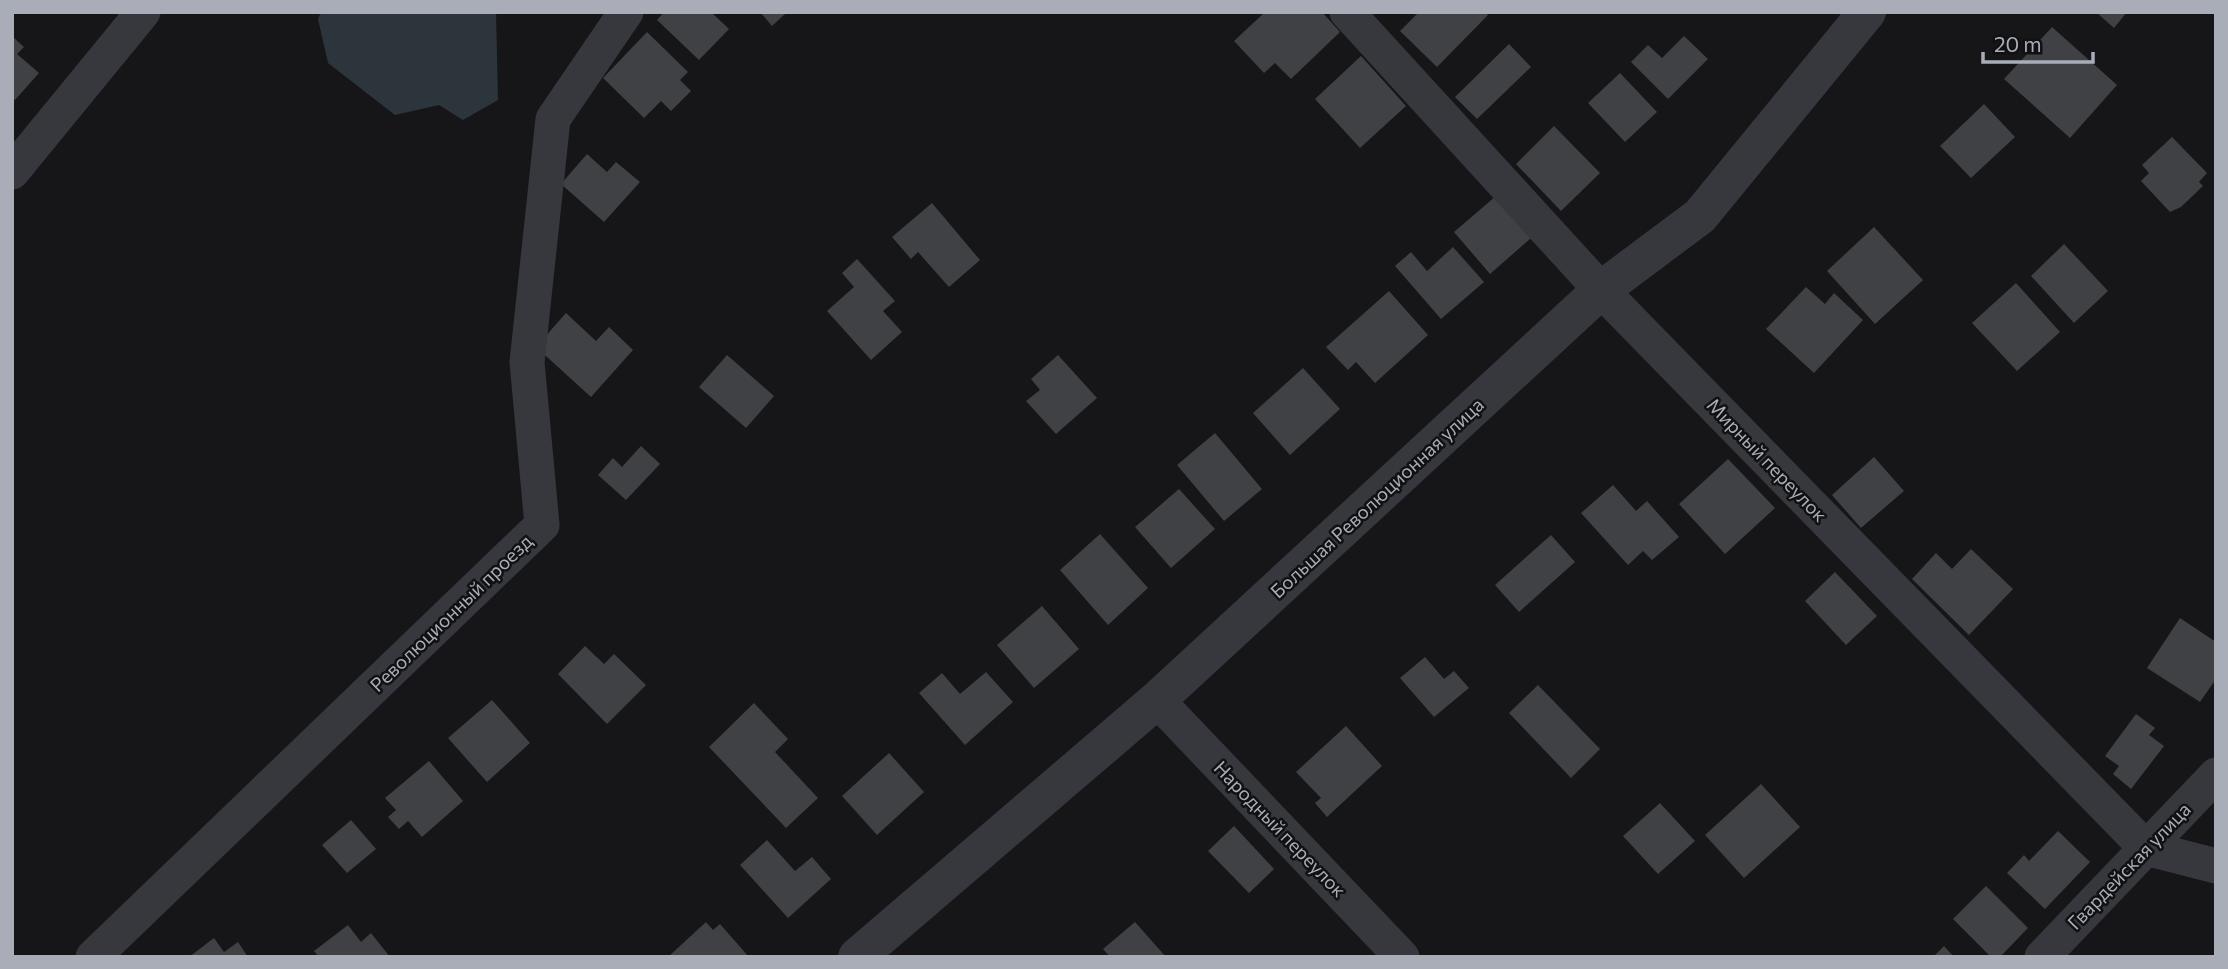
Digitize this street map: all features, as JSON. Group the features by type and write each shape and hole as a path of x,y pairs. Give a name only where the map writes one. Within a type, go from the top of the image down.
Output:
{"street":[{"path":"12,172 143,12"},
{"name":"Революционный проезд","path":"93,957 542,525 527,362 553,119 626,12"},
{"name":"Мирный переулок","path":"1347,12 1601,290 2146,849"},
{"name":"Большая Революционная улица","path":"858,957 1157,700 1601,290 1700,216 1867,12"},
{"name":"Народный переулок","path":"1157,700 1402,957"},
{"name":"Гвардейская улица","path":"2042,957 2216,775"},
{"path":"2146,849 2216,866"}],"shaded area":[{"path":"321,12 496,12 498,100 463,120 439,105 395,115 328,63 318,19"}],"building":[{"path":"664,12 711,12 729,29 699,60 657,20"},
{"path":"760,12 783,12 785,14 772,26"},
{"path":"1265,12 1322,12 1340,32 1291,79 1275,63 1264,73 1234,41"},
{"path":"1419,12 1485,12 1488,15 1437,67 1400,31"},
{"path":"2096,12 2127,12 2114,28"},
{"path":"2052,27 2117,85 2070,138 2004,79"},
{"path":"647,32 688,72 680,80 691,91 671,111 661,101 644,118 603,78"},
{"path":"12,36 24,47 17,54 39,73 15,100 12,98"},
{"path":"1684,36 1708,59 1668,99 1631,62 1648,45 1662,58"},
{"path":"1509,44 1531,67 1477,119 1455,97"},
{"path":"1361,56 1406,106 1360,148 1315,99"},
{"path":"1620,73 1657,112 1625,142 1588,103"},
{"path":"1984,104 2015,137 1971,178 1940,146"},
{"path":"1554,126 1600,173 1561,211 1516,164"},
{"path":"2172,137 2207,173 2199,182 2203,186 2181,207 2170,212 2141,181 2149,173 2142,165"},
{"path":"587,154 607,172 616,162 640,182 604,222 561,184"},
{"path":"1496,196 1531,238 1490,274 1454,232"},
{"path":"932,203 980,260 949,287 918,252 911,259 892,237"},
{"path":"1874,227 1923,280 1875,324 1827,271"},
{"path":"2064,244 2108,291 2074,323 2031,276"},
{"path":"1453,247 1484,282 1441,319 1395,266 1411,252 1427,271"},
{"path":"857,259 895,301 883,311 902,332 871,360 827,311 854,287 842,273"},
{"path":"2016,283 2060,332 2017,371 1972,323"},
{"path":"1806,287 1825,304 1834,293 1863,320 1814,373 1766,329"},
{"path":"1389,291 1428,335 1375,383 1356,362 1348,370 1326,347"},
{"path":"566,313 596,341 609,327 633,350 591,397 536,347"},
{"path":"727,355 774,396 746,428 699,387"},
{"path":"1058,355 1097,398 1056,434 1026,401 1040,390 1031,379"},
{"path":"1303,368 1340,409 1290,455 1253,413"},
{"path":"1215,433 1262,489 1224,521 1177,465"},
{"path":"641,446 660,464 626,500 598,475 613,458 622,467"},
{"path":"1874,457 1904,491 1861,528 1832,495"},
{"path":"1728,459 1775,508 1725,554 1679,504"},
{"path":"1613,485 1636,511 1647,501 1679,537 1652,560 1643,551 1628,565 1581,513"},
{"path":"1179,489 1215,529 1171,568 1135,527"},
{"path":"1100,534 1148,588 1108,625 1060,570"},
{"path":"1551,535 1575,562 1519,612 1495,585"},
{"path":"1971,549 2013,589 1969,635 1912,579 1936,553 1952,569"},
{"path":"1835,572 1877,616 1846,645 1805,601"},
{"path":"1042,606 1079,649 1034,688 997,645"},
{"path":"2180,618 2216,642 2216,679 2200,702 2147,668"},
{"path":"585,646 604,664 614,654 646,685 607,724 558,674"},
{"path":"1425,657 1444,679 1454,671 1469,688 1434,717 1400,678"},
{"path":"986,672 1013,702 965,745 919,693 942,673 960,694"},
{"path":"1538,685 1600,749 1571,778 1509,713"},
{"path":"492,700 530,743 487,782 448,738"},
{"path":"754,703 788,739 775,752 818,798 786,828 709,747"},
{"path":"2136,714 2155,728 2149,735 2164,746 2131,789 2113,774 2119,766 2105,756"},
{"path":"1346,726 1382,766 1327,817 1315,803 1321,798 1296,772"},
{"path":"889,753 924,792 877,835 842,796"},
{"path":"429,761 463,801 422,837 408,821 399,829 388,817 396,810 385,798"},
{"path":"1761,784 1800,827 1744,878 1705,835"},
{"path":"1660,803 1695,841 1658,874 1623,836"},
{"path":"351,820 376,849 347,873 322,845"},
{"path":"1234,826 1274,869 1249,893 1208,851"},
{"path":"2058,831 2090,862 2045,909 2007,873 2024,855 2029,861"},
{"path":"767,840 795,871 812,857 831,879 788,918 740,865"},
{"path":"1986,886 2028,928 2000,957 1991,957 1953,919"},
{"path":"706,922 713,930 720,924 749,957 668,957"},
{"path":"1135,922 1166,957 1110,957 1103,949"},
{"path":"348,925 361,942 371,933 390,957 319,957 314,951"},
{"path":"214,938 224,952 238,942 248,957 189,957"},
{"path":"1944,946 1954,957 1933,957"}]}
